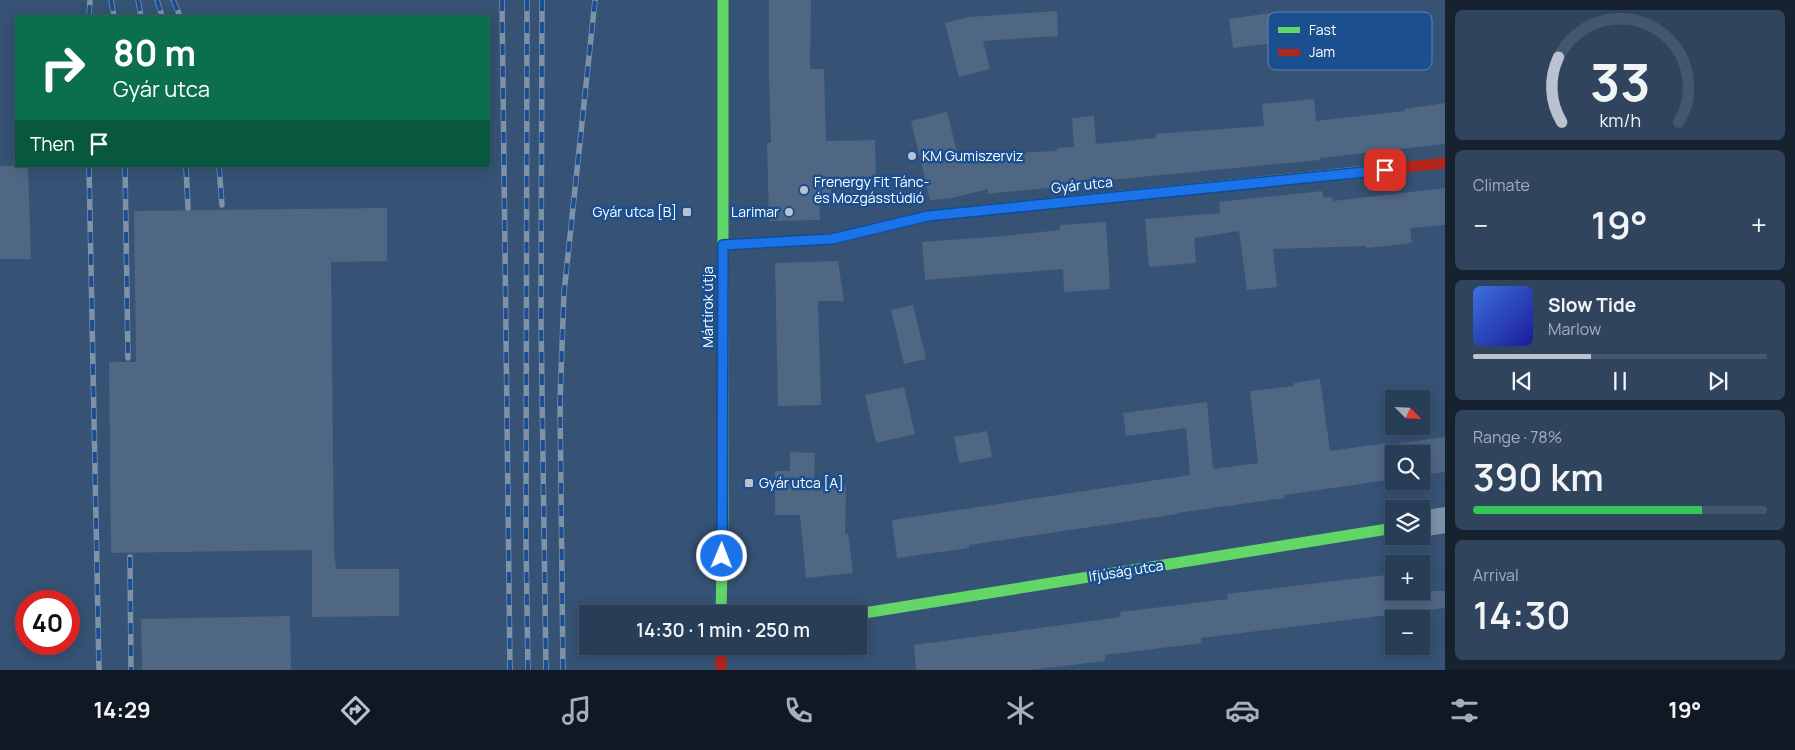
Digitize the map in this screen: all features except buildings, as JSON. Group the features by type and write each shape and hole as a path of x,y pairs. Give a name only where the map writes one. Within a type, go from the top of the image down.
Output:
{"street":[{"name":"Mártírok útja","path":"721,605 723,0"},
{"name":"Gyár utca","path":"723,245 832,239 928,216 1445,164"},
{"path":"1430,522 1445,520"},
{"name":"Ifjúság utca","path":"867,613 1385,529"},
{"path":"721,655 721,670"}],"railway":[{"path":"89,15 90,0"},
{"path":"111,0 114,15"},
{"path":"138,0 141,15"},
{"path":"157,0 162,15"},
{"path":"173,0 180,15"},
{"path":"502,0 510,670"},
{"path":"527,0 526,542 528,670"},
{"path":"542,0 541,319 546,670"},
{"path":"563,670 560,401 564,293 595,0"},
{"path":"89,167 99,670"},
{"path":"125,167 128,358"},
{"path":"186,167 188,208"},
{"path":"219,167 222,205"},
{"path":"130,557 131,670"}],"traffic: fast":[{"path":"721,605 723,517 723,0"},
{"path":"723,245 832,239 928,216 1368,171"},
{"path":"867,613 1385,529"}],"traffic: jam":[{"path":"1368,171 1445,163"},
{"path":"721,655 721,670"}],"place":[{"name":"KM Gumiszerviz","path":"912,156"},
{"name":"Frenergy Fit Tánc- és Mozgásstúdió","path":"804,190"},
{"name":"Gyár utca [B]","path":"687,212"},
{"name":"Larimar","path":"789,212"},
{"name":"Gyár utca [A]","path":"749,483"}],"route":[{"path":"722,556 723,245 832,239 928,216 1385,170"}]}
